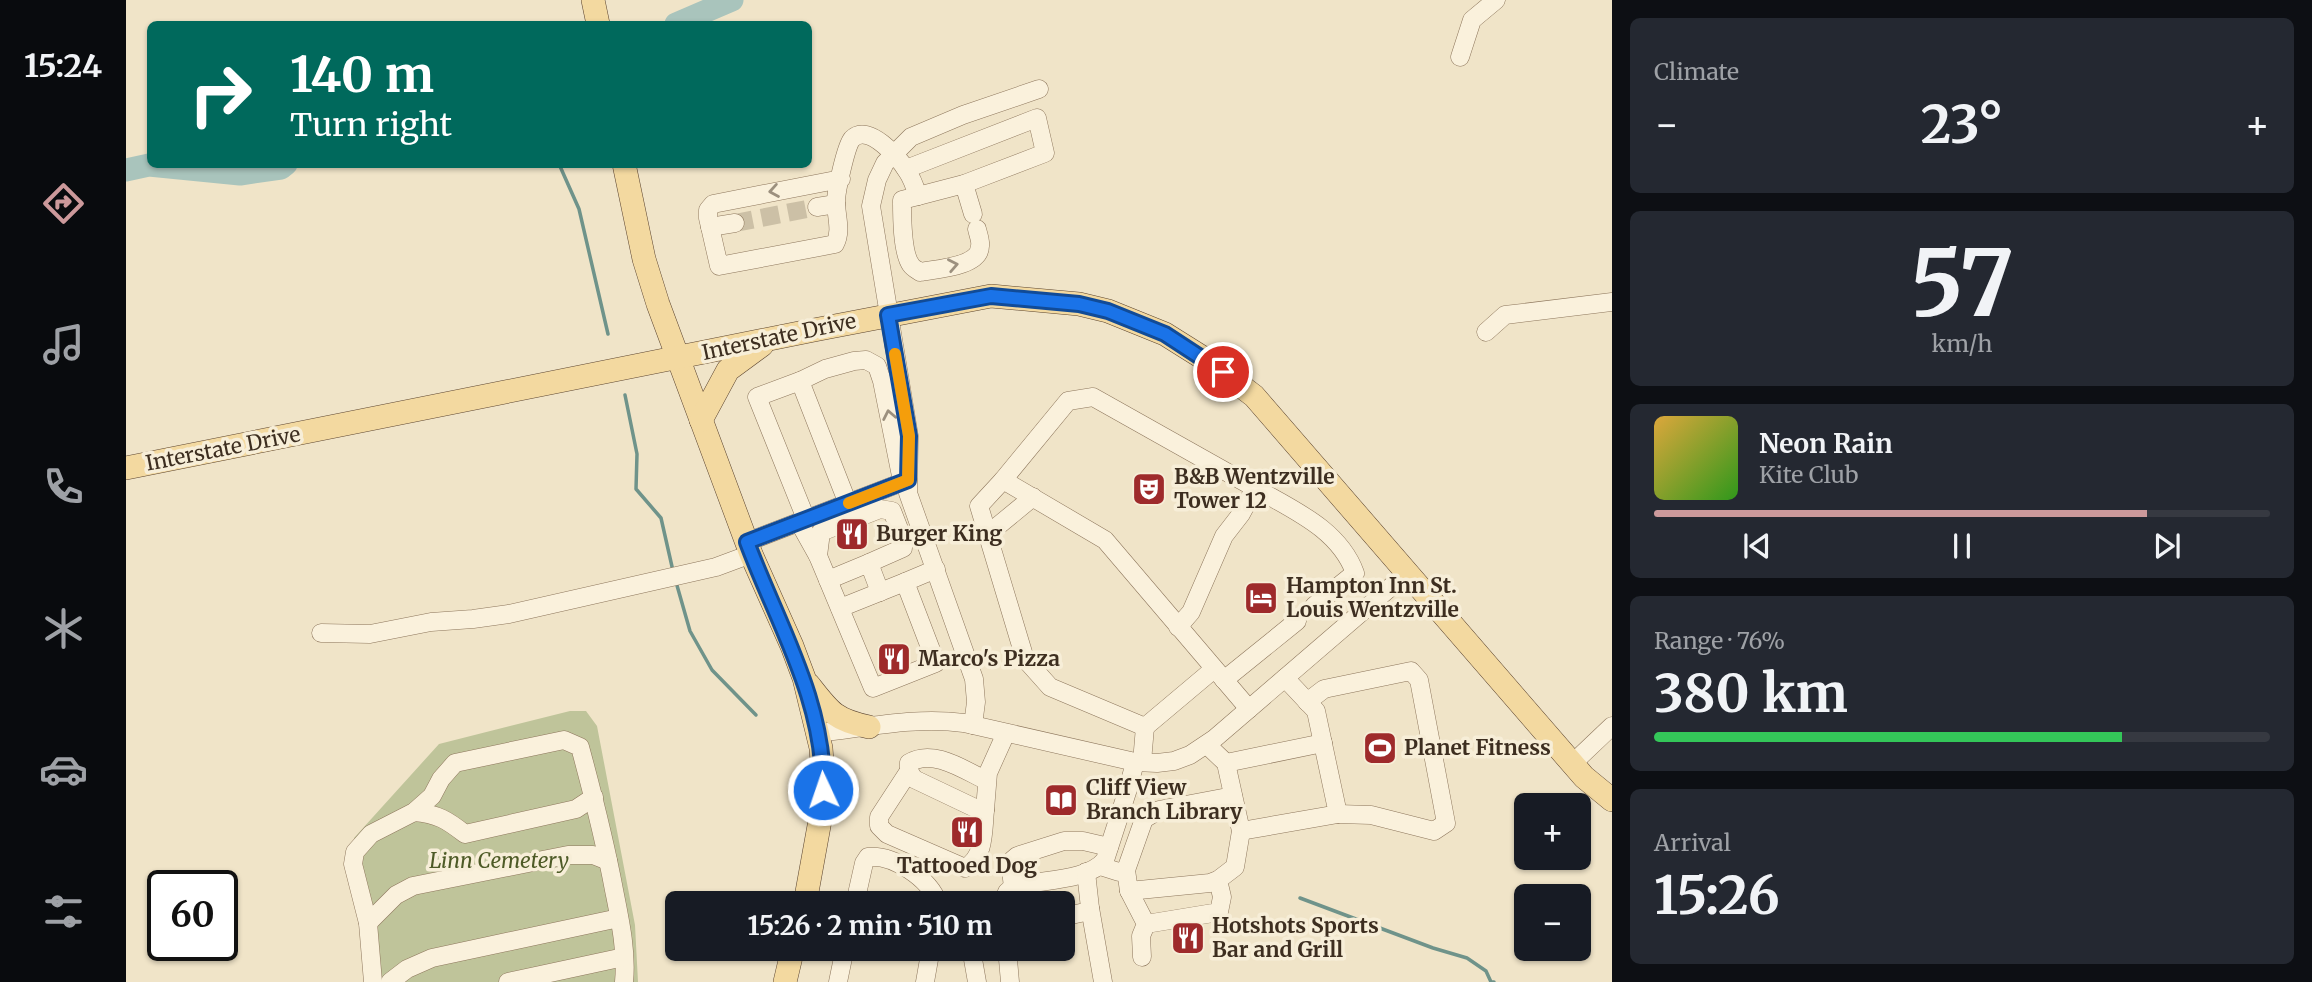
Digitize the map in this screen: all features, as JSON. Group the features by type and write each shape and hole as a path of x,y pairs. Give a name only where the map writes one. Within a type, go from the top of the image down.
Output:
{"main road":[{"path":"593,0 596,21"},
{"path":"625,168 650,282 749,548 804,678 817,733 823,776 823,804 807,891"},
{"name":"Interstate Drive","path":"126,468 991,296 1079,304 1108,311 1165,334 1208,361 1254,396 1584,778 1612,800"},
{"path":"701,419 728,370 771,339"},
{"path":"804,678 836,716 847,723 869,727"},
{"path":"785,982 790,961"}],"street":[{"path":"1460,57 1472,20 1496,0"},
{"path":"905,481 909,436 871,206 877,180 885,163 911,137 926,129 1034,91 1045,153 964,184 902,200 907,257 911,267 920,272 970,262 978,254 981,247 964,184"},
{"path":"906,169 1037,118"},
{"path":"841,179 713,204 708,210 719,266 835,244 839,231 836,204 841,179 846,153 850,141 857,135 868,135 877,139 893,154 906,169 918,196"},
{"path":"817,207 836,204"},
{"path":"710,227 735,223"},
{"path":"1486,332 1505,315 1612,302"},
{"path":"905,582 936,663 873,688 803,520 757,397 825,369 853,361 866,360 877,366 908,493 974,679 974,725"},
{"path":"800,381 848,504"},
{"path":"1145,727 1050,687 1025,659 979,506 1068,401 1093,397 1327,531 1350,558 1355,573 1314,606"},
{"path":"1003,480 1105,540 1249,709"},
{"path":"321,633 370,634 431,622 509,614 716,567 803,520 905,481"},
{"path":"1178,626 1191,612 1224,536 1241,514 1255,488"},
{"path":"988,534 1033,498"},
{"path":"818,556 821,532 880,509 891,510 903,539 903,548 828,580"},
{"path":"869,563 880,592"},
{"path":"840,608 936,569"},
{"path":"817,733 942,719 1138,762 1174,761 1207,745 1407,573"},
{"path":"1103,982 1090,908 1093,869 1105,860 1138,762 1145,727 1297,621"},
{"path":"1241,831 1338,814 1371,815 1434,831 1446,823 1419,680 1411,671 1324,689 1307,702"},
{"path":"1285,678 1316,711 1338,814"},
{"path":"1572,764 1612,726"},
{"path":"909,771 879,817 879,826 884,832 965,869 973,864 981,848 988,773 1006,733"},
{"path":"373,982 368,923 353,864 355,852 371,834 414,812 432,796 441,779 455,763 564,740 580,747 594,797 619,918 624,982"},
{"path":"1226,763 1322,743"},
{"path":"1129,891 1218,880 1235,867 1241,831 1226,763 1207,745"},
{"path":"985,810 967,805 914,779 909,771 909,763 925,756 987,781"},
{"path":"1142,957 1141,936 1146,924 1129,891 1126,870 1144,819 1159,810 1233,796"},
{"path":"414,812 446,819 465,834 576,808 594,797"},
{"path":"1013,887 1010,862 1017,856 1064,841 1083,841 1109,847"},
{"path":"368,923 396,895 413,886 568,855 593,855 608,861"},
{"path":"858,891 864,863 868,858 878,856 904,867 931,891"},
{"path":"1008,891 1013,887 1093,869 1119,872 1126,870"},
{"path":"1146,924 1219,912 1222,897 1218,880"},
{"path":"1075,914 1090,908"},
{"path":"390,982 407,969 432,958 619,918"},
{"path":"508,982 624,957"},
{"path":"838,982 842,961"},
{"path":"925,982 929,961"},
{"path":"973,961 976,982"},
{"path":"1008,961 1010,982"}],"green space":[{"name":"Linn Cemetery","path":"570,711 586,711 597,726 635,925 638,982 378,982 375,938 354,838 439,744"}],"waterway":[{"path":"683,21 732,0"},
{"path":"126,170 147,165"},
{"path":"179,168 240,174 281,168"},
{"path":"561,168 579,209 608,334"},
{"path":"625,395 637,454 636,489 661,518 673,571"},
{"path":"676,582 690,631 712,670 756,715"},
{"path":"1300,898 1467,958 1486,971 1491,982 1494,982"}],"tunnel":[{"path":"735,223 817,207"}],"slow traffic":[{"path":"849,503 908,480 909,436 895,354"}],"place":[{"name":"B&B Wentzville Tower 12","path":"1149,489"},
{"name":"Burger King","path":"852,534"},
{"name":"Hampton Inn St. Louis Wentzville","path":"1261,598"},
{"name":"Marco's Pizza","path":"894,659"},
{"name":"Planet Fitness","path":"1380,748"},
{"name":"Cliff View Branch Library","path":"1061,800"},
{"name":"Tattooed Dog","path":"967,832"},
{"name":"Hotshots Sports Bar and Grill","path":"1188,938"}],"route":[{"path":"823,790 821,748 804,678 747,542 908,480 909,436 888,315 991,296 1079,304 1108,311 1165,334 1223,372"}]}
